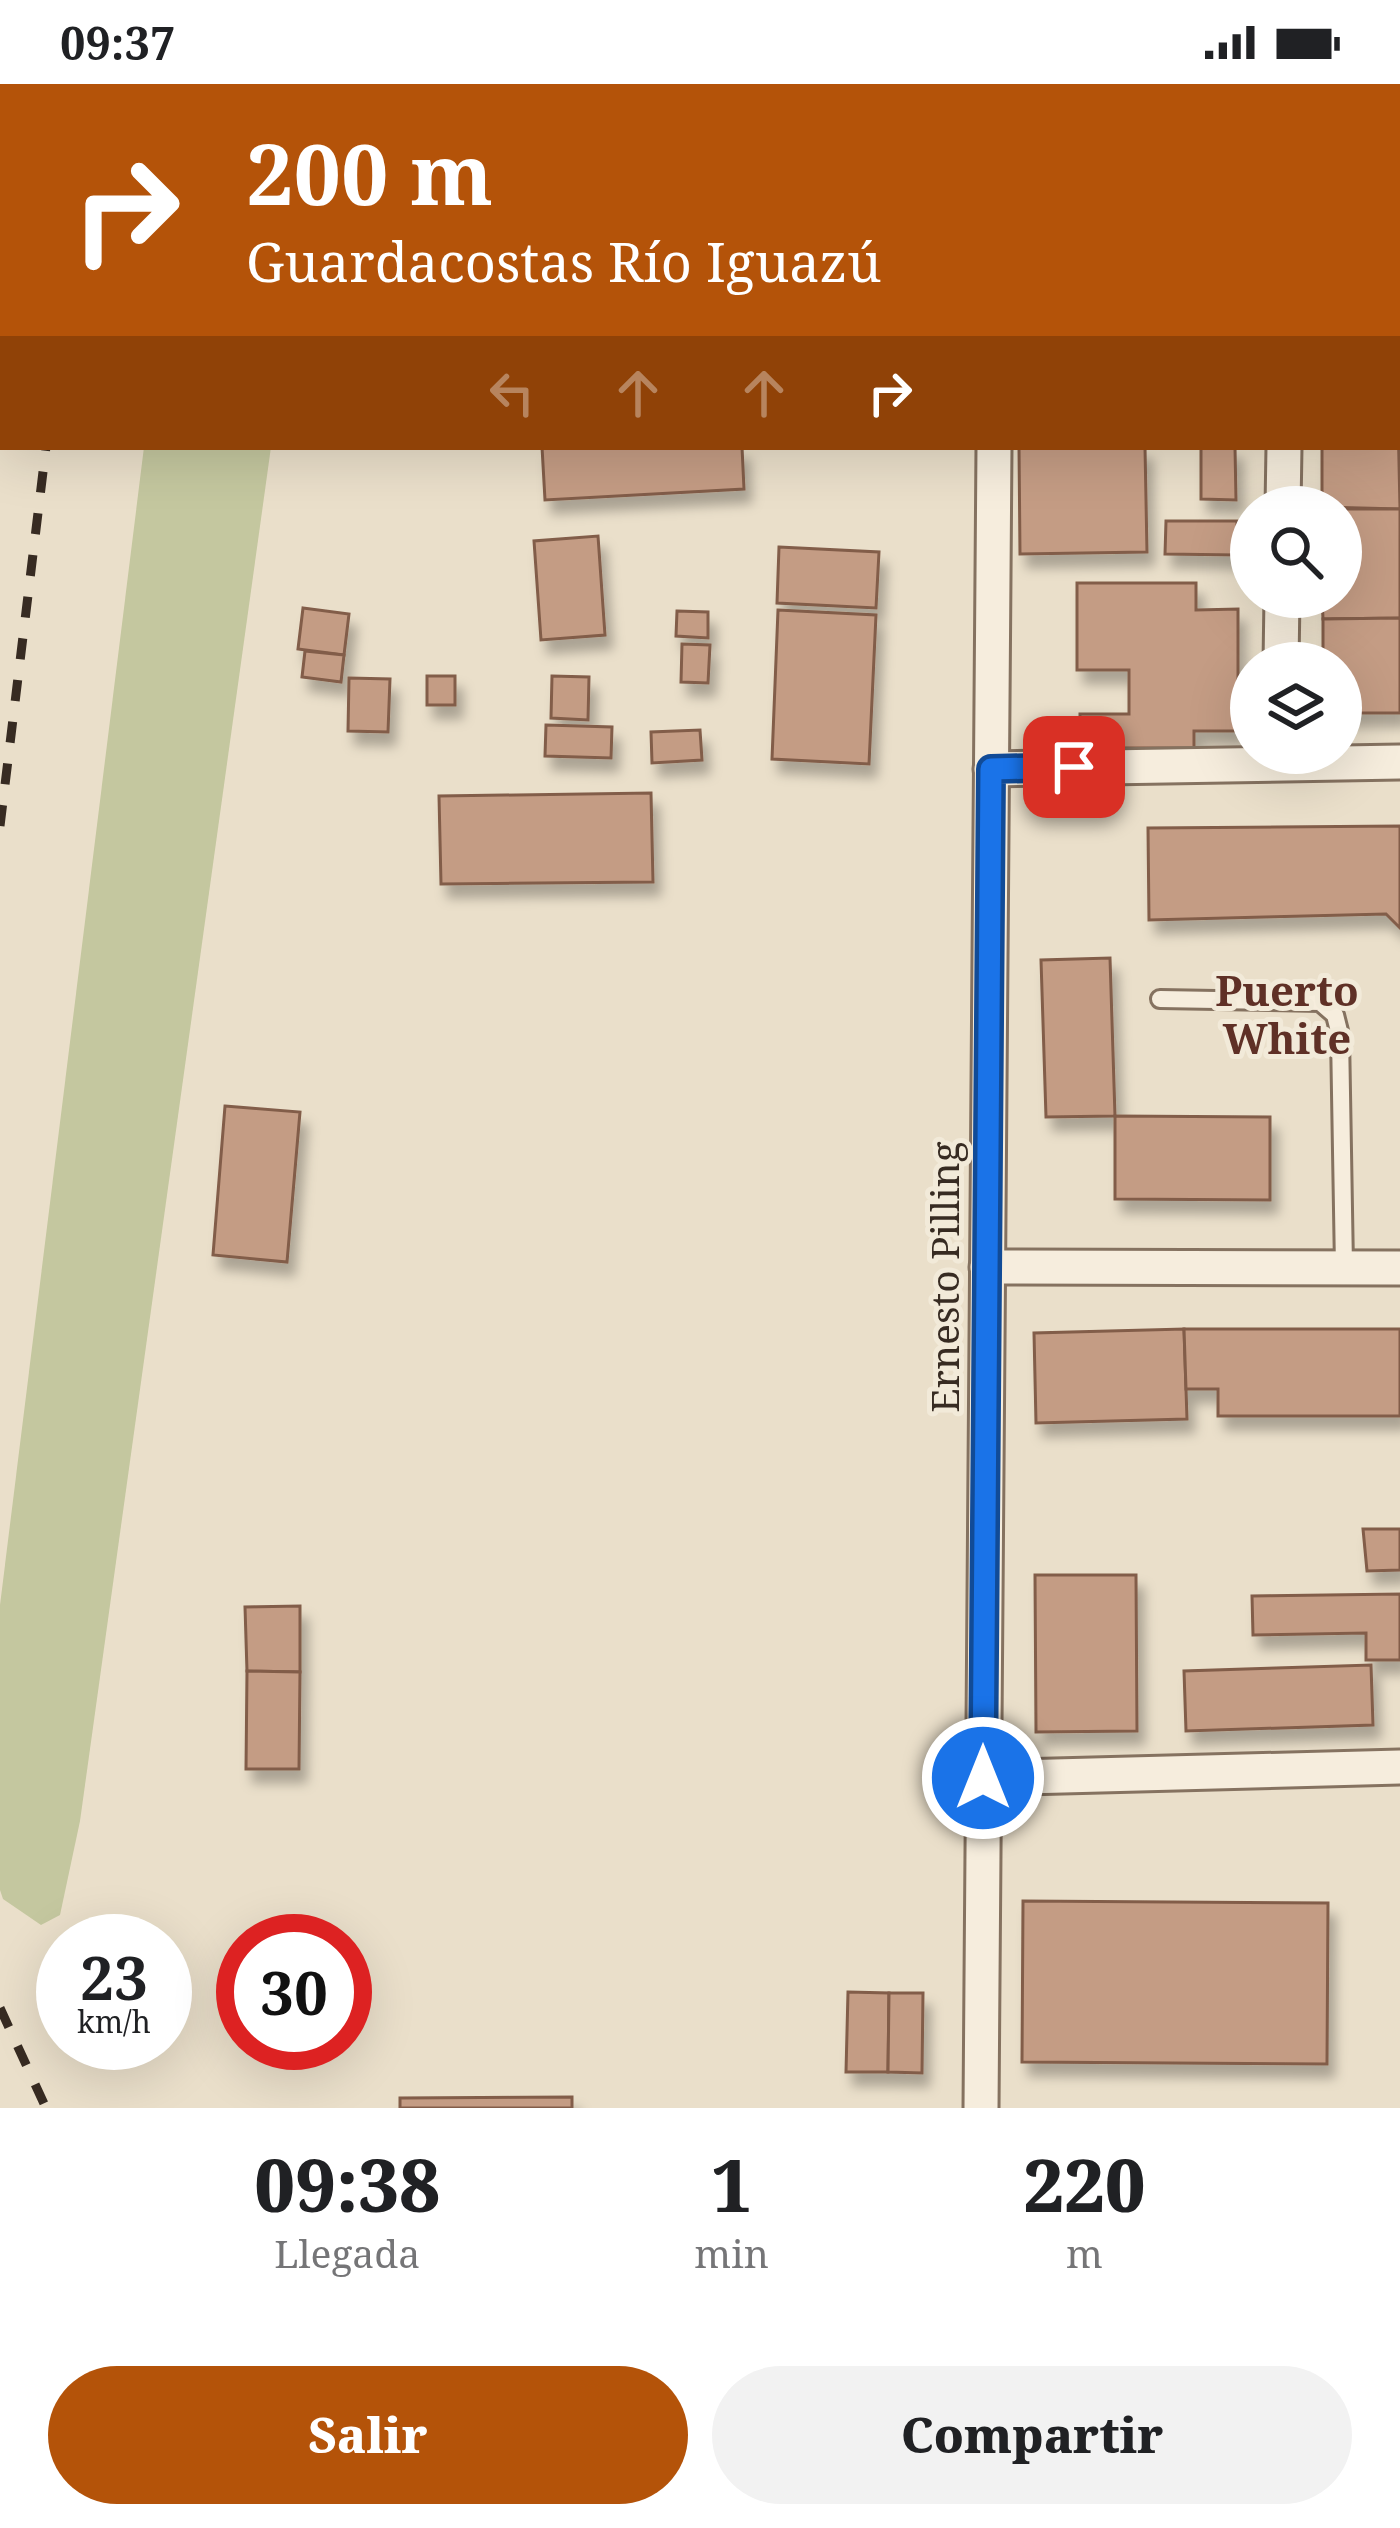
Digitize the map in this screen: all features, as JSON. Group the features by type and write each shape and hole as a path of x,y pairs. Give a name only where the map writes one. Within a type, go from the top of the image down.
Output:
{"street":[{"name":"Ernesto Pilling","path":"980,2108 994,450"},
{"path":"1283,486 1284,450"},
{"path":"991,769 1230,761"},
{"path":"1362,761 1400,762"},
{"path":"987,1267 1400,1268"},
{"path":"983,1778 1400,1767"}],"lane":[{"path":"1160,999 1321,1002 1335,1015 1340,1035 1344,1268"}],"green space":[{"path":"144,450 271,450 80,1821 60,1914 36,1914 36,1922 3,1899 0,1605"}],"building":[{"path":"542,450 742,450 744,489 545,500"},
{"path":"1019,450 1145,450 1147,552 1020,554"},
{"path":"1201,450 1235,450 1236,486 1230,486 1230,500 1201,499"},
{"path":"1322,450 1399,450 1400,509 1362,508 1362,486 1322,486"},
{"path":"1362,509 1400,509 1400,618 1323,619 1362,618"},
{"path":"1166,521 1230,521 1230,555 1165,554"},
{"path":"598,536 605,635 541,640 534,541"},
{"path":"779,547 879,552 876,608 777,603"},
{"path":"1077,583 1196,583 1196,610 1230,609 1230,618 1238,618 1238,642 1230,642 1230,731 1194,731 1194,748 1080,748 1080,714 1129,714 1129,670 1077,670"},
{"path":"303,608 349,614 344,655 298,649"},
{"path":"778,610 876,615 869,764 772,759"},
{"path":"677,611 708,612 708,638 676,636"},
{"path":"1400,618 1400,713 1362,713 1362,642 1323,642 1323,619"},
{"path":"682,644 710,645 708,683 681,682"},
{"path":"305,651 344,655 341,682 302,677"},
{"path":"427,676 455,676 455,705 427,705"},
{"path":"552,676 589,677 588,720 551,718"},
{"path":"349,678 390,679 388,732 348,731"},
{"path":"546,725 612,727 611,758 545,756"},
{"path":"700,730 702,760 652,763 651,732"},
{"path":"651,793 653,882 441,884 439,796"},
{"path":"1400,826 1400,928 1386,914 1149,920 1148,828"},
{"path":"1110,958 1115,1116 1046,1117 1041,960"},
{"path":"225,1106 300,1112 287,1262 213,1255"},
{"path":"1115,1116 1270,1117 1270,1200 1115,1199"},
{"path":"1184,1329 1187,1419 1036,1423 1034,1333"},
{"path":"1184,1329 1400,1329 1400,1416 1218,1416 1218,1389 1186,1389"},
{"path":"1363,1529 1400,1529 1400,1570 1367,1571"},
{"path":"1035,1575 1136,1575 1137,1731 1036,1732"},
{"path":"1400,1594 1400,1660 1366,1660 1366,1633 1253,1635 1252,1596"},
{"path":"300,1606 300,1672 247,1671 245,1607"},
{"path":"1371,1665 1373,1725 1186,1731 1184,1671"},
{"path":"247,1671 300,1672 299,1769 246,1769"},
{"path":"1023,1901 1328,1903 1327,2064 1022,2062"},
{"path":"848,1992 889,1993 888,2072 846,2072"},
{"path":"889,1993 923,1993 922,2073 888,2072"},
{"path":"572,2097 572,2108 400,2108 400,2098"}],"railway":[{"path":"0,826 46,450"},
{"path":"0,2008 46,2108"}],"district":[{"name":"Puerto White","path":"1287,1015"}],"route":[{"path":"983,1778 991,769 1074,767"}]}
